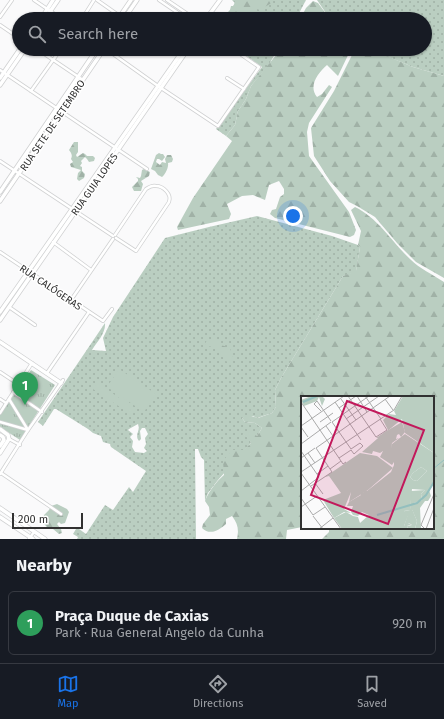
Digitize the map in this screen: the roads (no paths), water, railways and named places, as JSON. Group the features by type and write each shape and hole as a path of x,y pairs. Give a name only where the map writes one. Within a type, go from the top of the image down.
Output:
{"main road":[{"path":"49,10 54,0"},
{"path":"49,10 58,0"},
{"path":"123,12 131,0"},
{"path":"129,12 137,0"},
{"path":"211,12 220,0"},
{"path":"0,85 4,73 15,56"},
{"path":"0,78 19,56"},
{"name":"RUA SETE DE SETEMBRO","path":"0,192 92,56"},
{"name":"RUA SETE DE SETEMBRO","path":"0,201 100,56"},
{"name":"RUA GUIA LOPES","path":"0,312 160,88 180,56"},
{"name":"RUA GUIA LOPES","path":"0,320 30,272"},
{"path":"0,342 62,382"},
{"path":"0,430 8,437 0,453"},
{"path":"0,446 4,440 2,436"},
{"path":"0,508 45,539"},
{"path":"0,517 31,538"}],"street":[{"path":"0,18 12,0"},
{"path":"34,0 52,12"},
{"path":"87,12 96,0 111,12"},
{"path":"159,0 177,12"},
{"path":"167,0 185,12"},
{"path":"168,6 170,2"},
{"path":"0,25 12,33"},
{"path":"47,56 83,80"},
{"path":"31,91 56,56"},
{"path":"115,56 216,126 219,125 259,67 244,56"},
{"path":"4,73 147,169"},
{"path":"227,78 244,89"},
{"path":"0,161 14,171 114,237 136,251 169,202 171,198 170,195 164,189 157,186 151,186 146,189 114,237 71,300"},
{"path":"52,241 91,270"},
{"name":"RUA CALÓGERAS","path":"0,252 103,321 112,309"},
{"path":"9,307 35,325"},
{"path":"47,373 89,312"},
{"path":"0,412 32,363"},
{"path":"0,372 18,384"},
{"path":"61,514 0,474 20,445 28,430 62,382"},
{"path":"13,392 42,412"},
{"path":"0,398 6,403"},
{"path":"9,399 28,430"},
{"path":"0,422 28,430"},
{"path":"8,437 20,445"},
{"path":"31,538 34,532"}],"waterway":[{"path":"434,468 444,460"}],"place":[{"name":"Praça Duque de Caxias","path":"25,405"}]}
